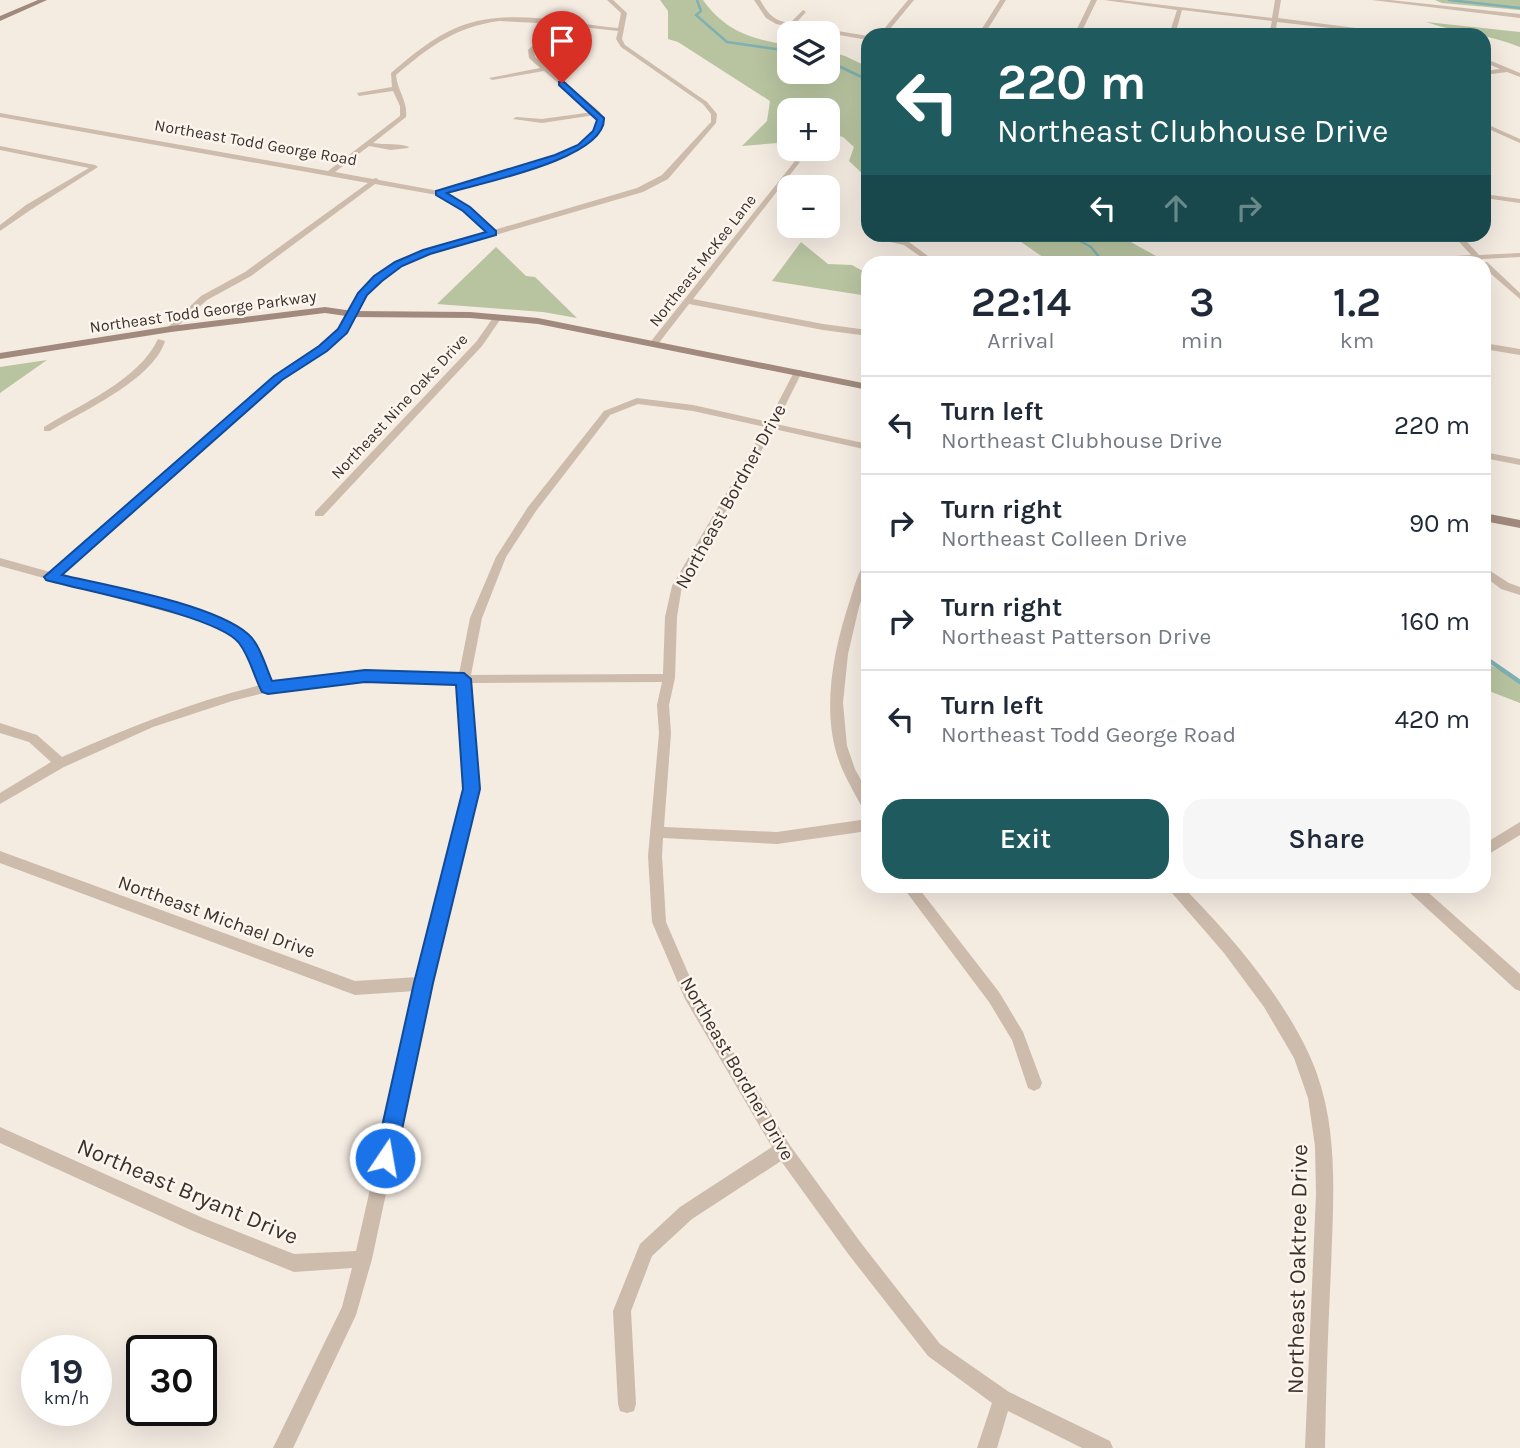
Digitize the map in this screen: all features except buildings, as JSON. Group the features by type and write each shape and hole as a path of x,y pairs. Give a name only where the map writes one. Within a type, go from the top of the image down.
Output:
{"main road":[{"name":"Northeast Todd George Parkway","path":"0,356 171,329 325,310 353,314 498,317 538,321 655,342"},
{"path":"0,366 353,314"},
{"path":"655,342 861,386"},
{"path":"1491,518 1520,524"}],"street":[{"path":"0,19 44,0"},
{"path":"51,577 278,378 343,331 363,293 399,264 427,252 640,190 665,177 714,122 714,114 705,103 624,46 618,39 624,13 610,0"},
{"path":"757,0 768,17 778,21"},
{"path":"888,28 911,0"},
{"path":"985,28 1003,0"},
{"path":"1080,28 1094,0"},
{"path":"1107,0 1335,28"},
{"path":"1273,28 1278,0"},
{"path":"1375,0 1520,16"},
{"path":"1174,28 1180,9"},
{"path":"795,21 803,12"},
{"path":"331,172 403,117 404,106 394,89 393,74 417,55 459,29 493,21 524,19 620,30"},
{"path":"439,193 558,157 581,147 601,126 598,113 532,58 531,50 561,24"},
{"path":"840,34 861,37"},
{"path":"1491,63 1520,75"},
{"path":"492,78 544,69"},
{"path":"1491,72 1506,70"},
{"path":"359,94 394,89"},
{"path":"516,119 542,121 598,113"},
{"name":"Northeast Todd George Road","path":"0,114 439,193 467,209 493,233"},
{"path":"1491,128 1520,141"},
{"path":"368,144 391,148 406,147"},
{"path":"0,148 96,167 29,207 0,229"},
{"path":"0,156 12,150"},
{"name":"Northeast McKee Lane","path":"655,342 797,162"},
{"path":"171,329 183,314 204,298 248,274 376,180"},
{"path":"1491,197 1520,201"},
{"path":"907,242 926,256"},
{"path":"1463,242 1476,256"},
{"path":"1491,259 1520,255"},
{"path":"1491,270 1520,298"},
{"path":"688,301 861,332"},
{"name":"Northeast Nine Oaks Drive","path":"319,514 479,344 498,317"},
{"path":"47,429 141,370 157,354 161,341"},
{"path":"1491,347 1520,352"},
{"name":"Northeast Bordner Drive","path":"798,372 771,425 677,586 671,617 669,678 663,705 665,733 655,856 659,922 690,993 783,1150 855,1249 934,1350 1002,1399 1103,1448"},
{"path":"283,1448 350,1309 363,1259 424,983 471,789 464,679 477,618 501,556 532,509 586,439 607,414 621,405 636,401 653,401 861,445"},
{"path":"1491,456 1520,462"},
{"path":"0,562 151,601 222,623 245,639 268,688"},
{"path":"1491,575 1505,586 1520,591"},
{"path":"861,597 842,653 838,710 840,744 849,772 861,792"},
{"path":"0,799 60,763 149,724 230,696 268,688 365,676 464,679 669,678"},
{"path":"0,728 33,738 60,763"},
{"path":"657,832 777,838 861,826"},
{"path":"1491,847 1520,828"},
{"name":"Northeast Michael Drive","path":"0,857 355,988 424,983"},
{"path":"914,893 994,997 1018,1037 1034,1083"},
{"name":"Northeast Oaktree Drive","path":"1179,893 1251,977 1287,1030 1308,1071 1321,1116 1325,1184 1315,1448"},
{"path":"1426,893 1520,984"},
{"name":"Northeast Bryant Drive","path":"0,1135 199,1225 294,1263 363,1259"},
{"path":"627,1404 622,1311 646,1250 686,1213 783,1150"},
{"path":"987,1448 1002,1399"}],"green space":[{"path":"660,0 703,0 731,27 752,37 777,43 777,84 840,84 840,55 861,64 861,172 849,161 854,147 840,136 840,98 777,98 777,143 742,146 767,121 770,101 678,42 668,39 668,11"},
{"path":"1435,0 1520,0 1520,10 1442,3"},
{"path":"1426,22 1482,28 1447,28"},
{"path":"1491,29 1520,32 1520,47 1491,38"},
{"path":"801,242 828,264 852,265 861,270 861,295 772,281"},
{"path":"1021,242 1131,242 1156,256 1041,256"},
{"path":"496,247 526,276 535,277 577,318 543,312 437,304"},
{"path":"47,360 0,393 0,367"},
{"path":"1491,666 1520,680 1520,703 1491,692"}],"waterway":[{"path":"697,0 701,11 696,15 727,42 777,49"},
{"path":"1449,0 1520,8"},
{"path":"840,67 861,77"},
{"path":"1082,242 1098,256"},
{"path":"1491,662 1520,682"}],"route":[{"path":"385,1158 471,789 464,679 365,676 268,688 245,639 222,623 151,601 51,577 278,378 343,331 363,293 378,278 399,264 427,252 493,233 467,209 439,193 491,175 558,157 581,147 597,132 601,119 598,113 562,83"}]}
